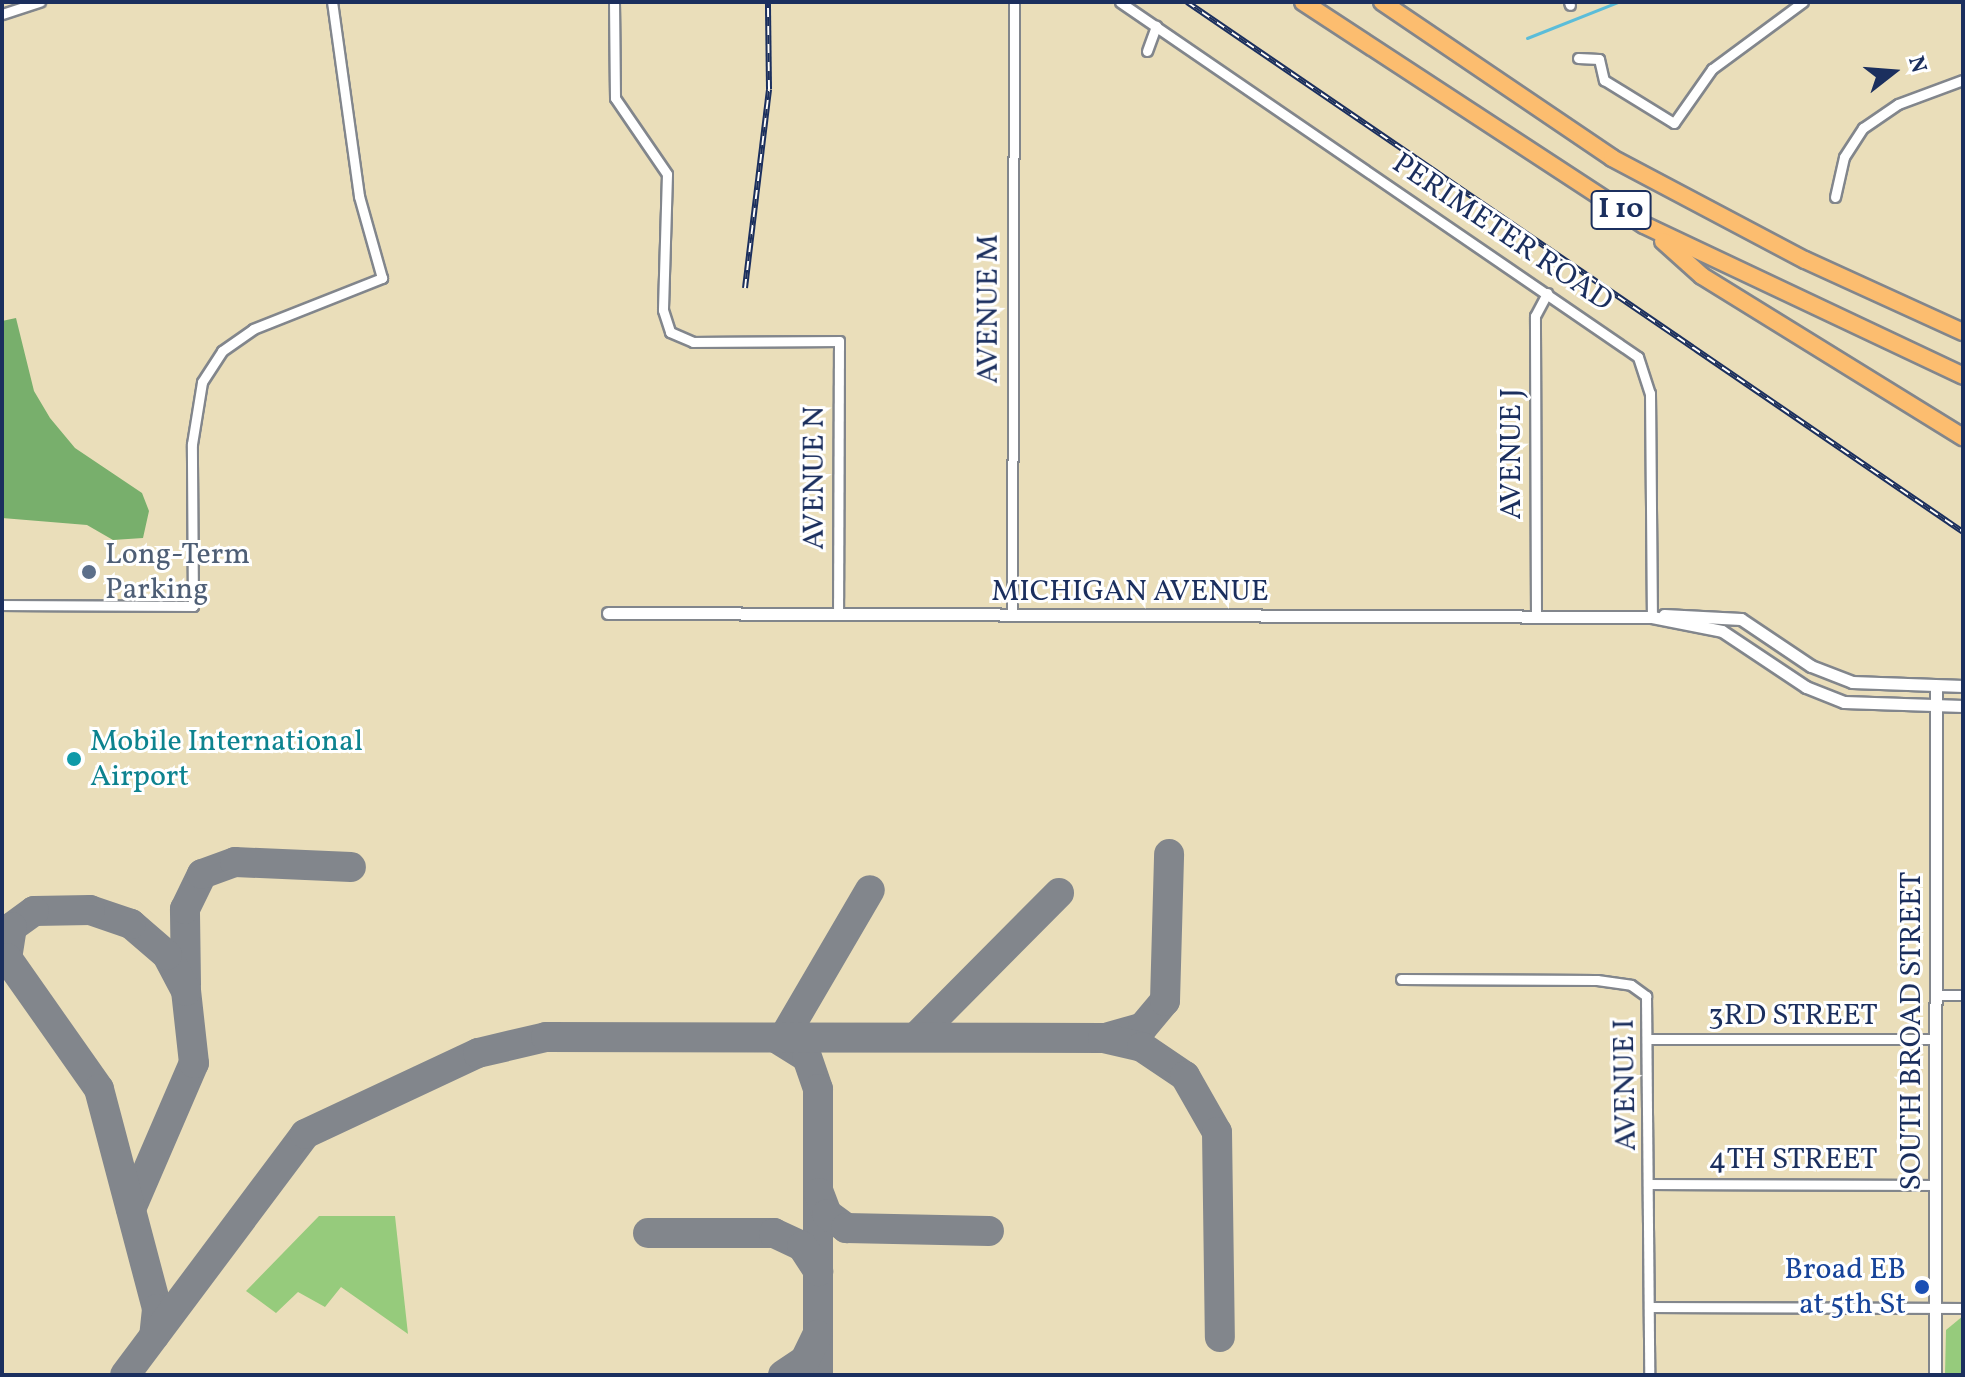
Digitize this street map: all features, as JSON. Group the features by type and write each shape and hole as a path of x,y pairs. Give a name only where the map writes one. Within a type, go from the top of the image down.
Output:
{"highway":[{"name":"I 10","path":"1303,2 1644,225 1963,376"},
{"name":"I 10","path":"1382,2 1612,158 1805,260 1963,332"},
{"path":"1644,225 1702,276 1963,437"}],"street":[{"path":"2,14 40,2"},
{"path":"2,605 193,606 192,444 202,382 222,351 253,329 382,278 359,196 332,2"},
{"name":"AVENUE N","path":"614,2 615,98 667,174 665,323 693,342 839,341 838,615"},
{"name":"AVENUE M","path":"1012,616 1014,2"},
{"name":"PERIMETER ROAD","path":"1120,2 1621,342 1646,371 1652,617"},
{"path":"1578,58 1599,59 1604,80 1674,123 1712,69 1803,2"},
{"path":"1147,51 1156,26"},
{"path":"1835,197 1844,157 1863,128 1898,104 1963,80"},
{"name":"AVENUE J","path":"1536,617 1535,316 1547,293"},
{"name":"MICHIGAN AVENUE","path":"608,613 1727,615 1831,676 1936,687 1963,686"},
{"name":"MICHIGAN AVENUE","path":"1652,617 1722,631 1823,696 1863,706 1963,706"},
{"name":"SOUTH BROAD STREET","path":"1935,1375 1936,687"},
{"name":"AVENUE I","path":"1401,979 1631,985 1649,1003 1649,1375"},
{"path":"1936,995 1963,995"},
{"name":"3RD STREET","path":"1651,1039 1935,1039"},
{"name":"4TH STREET","path":"1651,1184 1935,1185"},
{"path":"1650,1307 1963,1308"}],"green space":[{"path":"16,318 34,391 50,418 75,448 142,493 149,511 143,538 113,540 87,525 2,518 2,321"},
{"path":"319,1216 395,1216 408,1334 341,1287 325,1307 298,1292 276,1313 246,1291"},
{"path":"1963,1316 1963,1375 1945,1375 1946,1330"}],"waterway":[{"path":"1527,38 1618,2"}],"taxiway":[{"path":"1109,1037 1143,1027 1165,1001 1169,854"},
{"path":"186,985 185,909 202,874 235,862 351,867"},
{"path":"784,1037 870,890"},
{"path":"916,1037 1059,893"},
{"path":"131,1209 194,1063 186,991 167,955 131,924 90,910 34,911 12,927 7,958 99,1089 157,1309 154,1336"},
{"path":"125,1375 305,1134 478,1053 546,1037 1103,1038 1142,1047 1185,1076 1217,1132 1220,1337"},
{"path":"776,1038 807,1057 818,1089 818,1375"},
{"path":"819,1193 827,1214 846,1228 989,1231"},
{"path":"648,1233 774,1233 802,1246 818,1271"},
{"path":"783,1375 805,1360 817,1335"}],"railway":[{"path":"745,288 769,89 768,2"},
{"path":"1187,2 1963,532"}],"place":[{"name":"Long-Term Parking","path":"89,572"},
{"name":"Mobile International Airport","path":"74,759"},
{"name":"Broad EB at 5th St","path":"1922,1287"}]}
